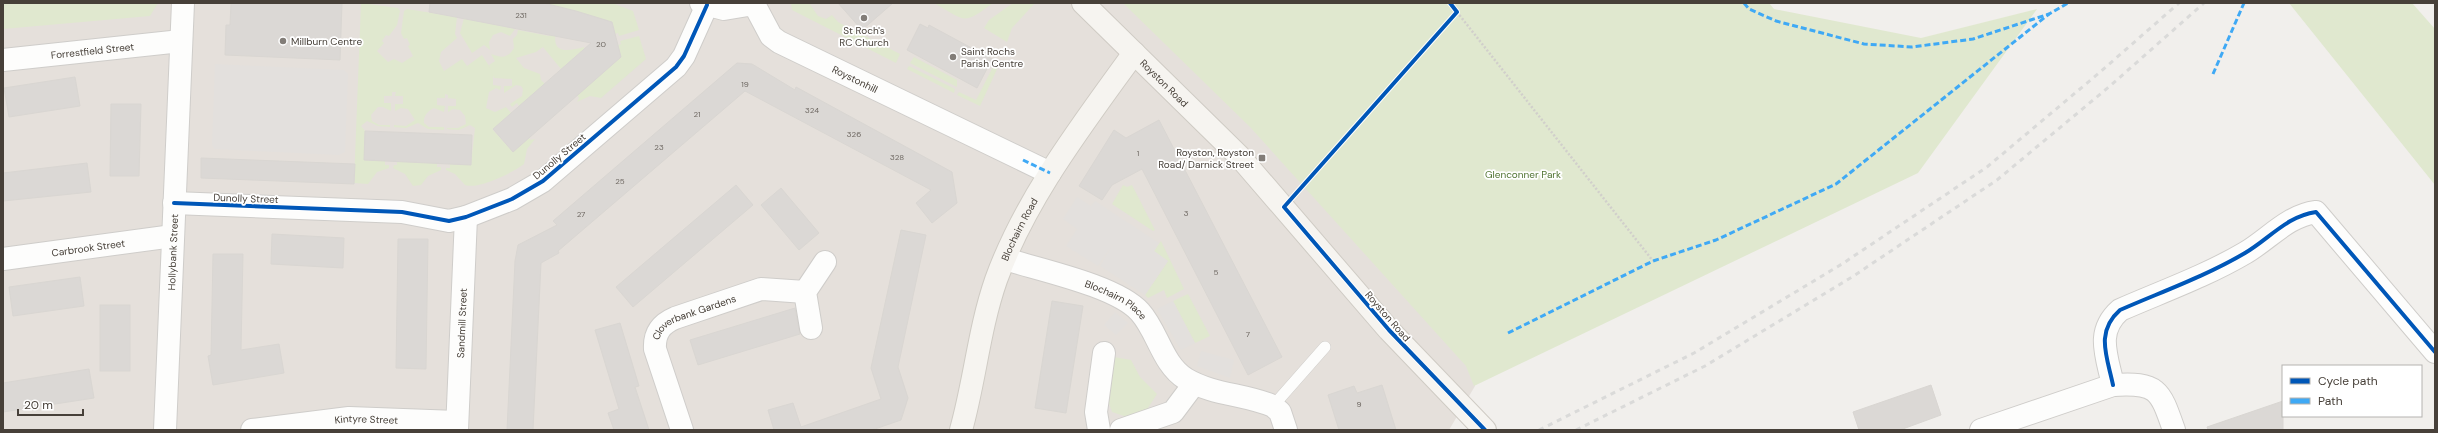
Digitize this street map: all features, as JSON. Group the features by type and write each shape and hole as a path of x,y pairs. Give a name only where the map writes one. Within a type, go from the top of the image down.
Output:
{"street":[{"name":"Hollybank Street","path":"165,430 183,3"},
{"name":"Roystonhill","path":"704,4 732,9 754,3 771,36 779,42 1050,173"},
{"name":"Royston Road","path":"1083,3 1239,156 1389,330 1443,388 1486,430"},
{"name":"Dunolly Street","path":"174,203 402,212 441,221 466,217 523,194 543,181 676,67 684,56 704,4"},
{"name":"Forrestfield Street","path":"3,60 181,41"},
{"name":"Blochairn Road","path":"961,430 989,303 1005,259 1050,173 1134,53"},
{"path":"2113,385 2103,338 2109,319 2120,310 2246,253 2277,229 2304,214 2316,212 2435,352"},
{"name":"Sandmill Street","path":"457,426 466,217"},
{"name":"Carbrook Street","path":"3,259 173,236"},
{"name":"Blochairn Place","path":"1005,259 1097,287 1129,303 1145,319 1172,366 1194,384 1273,406"},
{"path":"811,328 805,292 825,262"},
{"name":"Cloverbank Gardens","path":"682,430 655,349 656,336 663,325 675,318 761,289 805,292"},
{"path":"1099,430 1096,412 1104,353"},
{"path":"1121,430 1173,412 1194,384"},
{"path":"1981,430 2113,385 2134,384 2150,386 2163,400 2174,430"},
{"path":"1273,406 1280,412 1286,430"},
{"name":"Kintyre Street","path":"252,430 349,418 457,426"}],"lane":[{"path":"1273,406 1325,347"}],"path":[{"path":"1454,8 1653,261"},
{"path":"1452,18 1457,12"}],"shaded area":[{"path":"3,3 1125,3 1251,126 1467,365 1475,386 1449,430 3,430"},
{"path":"215,64 344,70 348,74 345,152 339,155 214,149 212,144"},
{"path":"1077,197 1091,206 1095,201 1159,243 1154,251 1168,261 1145,295 1100,266 1113,244 1098,266 1066,246 1077,229 1063,219"},
{"path":"1173,301 1195,343 1181,350 1157,309"},
{"path":"1115,312 1128,323 1116,335 1104,325"},
{"path":"1201,351 1234,360 1230,378 1197,366"}],"green space":[{"path":"3,3 158,3 150,16 3,29"},
{"path":"361,3 398,8 400,11 397,25 389,36 386,35 382,41 384,43 377,51 388,62 394,59 402,63 413,56 408,46 410,45 407,38 404,39 401,33 404,11 407,9 457,17 455,34 457,38 441,52 439,61 444,71 462,59 467,66 482,55 493,72 493,85 501,86 500,90 496,88 489,92 486,108 495,112 506,107 511,113 493,130 513,152 529,138 531,140 535,139 527,149 524,164 487,183 471,186 465,185 455,174 446,170 446,168 450,168 450,164 471,164 475,128 470,125 459,130 447,129 458,128 466,124 465,116 460,110 453,109 448,112 448,106 456,106 456,99 448,98 448,95 445,94 445,98 437,98 437,105 445,106 444,112 434,108 428,112 424,118 424,123 429,127 444,127 444,130 428,129 418,123 406,128 394,127 394,125 406,126 415,120 408,109 401,108 395,111 395,104 403,104 403,96 395,96 396,92 392,92 392,96 384,96 384,103 391,103 391,111 383,107 378,107 371,115 372,121 379,125 390,125 390,127 378,126 367,121 361,126 365,131 364,160 385,161 385,165 389,165 389,168 377,172 368,184 354,183"},
{"path":"544,3 612,3 633,11 639,30 619,36 618,33 615,34 612,22"},
{"path":"791,3 809,3 818,16 826,19 832,15 838,22 900,54 896,63 792,10"},
{"path":"934,3 993,3 975,15 969,18 964,18 952,14"},
{"path":"1013,3 1035,3 1012,28 1007,42 984,28 989,20"},
{"name":"Glenconner Park","path":"1123,3 1769,3 1774,9 1921,38 2037,9 1918,173 1474,386 1466,366 1250,127"},
{"path":"2289,3 2412,3 2435,29 2435,185"},
{"path":"464,18 515,29 510,36 501,32 493,35 489,42 490,50 484,45 472,53 460,33"},
{"path":"550,29 556,32 556,45 562,50 573,50 584,47 584,49 561,69 543,47 536,52 516,58 524,68 540,74 541,80 545,84 519,106 517,103 512,107 510,104 522,96 523,89 521,86 516,85 504,93 504,86 512,86 512,79 494,78 489,65 495,61 491,54 503,57 509,54 514,48 513,39 517,35 518,30 549,36"},
{"path":"639,36 646,59 601,98 590,96 577,102 579,98 577,95 621,57 618,45 621,44 620,41"},
{"path":"914,57 957,80 957,87 910,63"},
{"path":"994,65 998,67 980,106 957,95 959,92 976,100"},
{"path":"909,66 955,89 954,93 907,69"},
{"path":"397,161 437,163 437,167 441,167 441,170 428,176 421,185 413,186 405,174 393,168 394,165 397,165"},
{"path":"1123,185 1127,187 1132,185 1155,230 1153,231 1112,204"},
{"path":"1161,241 1184,289 1167,298 1164,290 1148,298 1145,295 1168,261 1154,251"},
{"path":"1188,294 1210,336 1195,343 1173,301"},
{"path":"1114,357 1131,360 1140,377 1157,394 1146,411 1127,417 1112,412 1108,401"}],"building":[{"name":"Millburn Centre","path":"231,3 342,3 340,60 225,55 226,25 230,25"},
{"path":"430,3 544,3 576,11 612,22 621,57 513,152 493,129 591,43 429,12"},
{"name":"St Roch's RC Church","path":"838,3 893,3 862,30"},
{"name":"Saint Rochs Parish Centre","path":"920,24 928,28 929,25 992,59 977,88 907,50"},
{"path":"737,63 752,64 795,90 796,87 952,172 957,203 932,223 916,203 931,190 745,91 558,251 559,253 541,263 533,430 507,430 515,261 518,245 557,225 553,221"},
{"path":"75,77 80,106 9,117 4,88"},
{"path":"111,104 141,104 139,176 110,176"},
{"path":"1159,120 1282,357 1248,375 1142,169 1112,185 1102,200 1079,186 1114,130 1126,138"},
{"path":"365,131 472,135 471,165 364,160"},
{"path":"201,158 355,164 354,184 201,178"},
{"path":"87,163 91,192 3,201 3,173"},
{"path":"736,185 753,205 633,307 616,287"},
{"path":"781,188 819,233 799,250 761,205"},
{"path":"901,230 926,235 898,367 908,398 901,420 872,430 774,430 768,410 793,403 801,427 881,399 871,368"},
{"path":"272,234 344,238 343,268 271,264"},
{"path":"398,239 428,239 426,369 396,368"},
{"path":"213,254 243,254 241,350 279,344 284,373 213,385 208,356 211,355"},
{"path":"80,277 84,306 13,316 9,287"},
{"path":"1052,301 1083,306 1066,413 1035,408"},
{"path":"100,305 130,305 130,371 100,371"},
{"path":"795,308 800,334 698,365 690,340"},
{"path":"620,323 639,386 635,387 649,430 614,430 608,413 619,409 595,330"},
{"path":"89,369 94,398 3,412 3,383"},
{"path":"1382,385 1396,430 1339,430 1328,395 1354,386 1357,393"},
{"path":"1931,385 1941,415 1900,430 1859,430 1853,412"},
{"path":"2282,401 2283,430 2208,430 2207,427"}],"railway":[{"path":"1539,430 1694,353 1842,264 1987,167 2099,73 2179,3"},
{"path":"1576,430 1705,366 1852,277 1997,180 2110,86 2204,3"}],"marked path":[{"path":"1744,3 1749,9 1776,21 1864,44 1912,47 1973,39 2049,14 2068,3"},
{"path":"2213,74 2244,3"},
{"path":"1508,333 1653,261 1716,240 1836,184 2049,14"},
{"path":"1023,160 1050,173"}],"cycle path":[{"path":"1450,3 1457,12 1284,207 1389,330 1485,430"},
{"path":"174,203 402,212 449,221 466,217 512,199 543,181 676,67 684,56 707,5"},
{"path":"2113,385 2106,354 2105,336 2112,318 2120,310 2215,269 2245,253 2287,223 2306,214 2316,212 2435,352"}],"place":[{"name":"St Roch's RC Church","path":"864,18"},
{"name":"Millburn Centre","path":"283,41"},
{"name":"Saint Rochs Parish Centre","path":"953,57"},
{"name":"Royston, Royston Road/ Darnick Street","path":"1262,158"}]}
